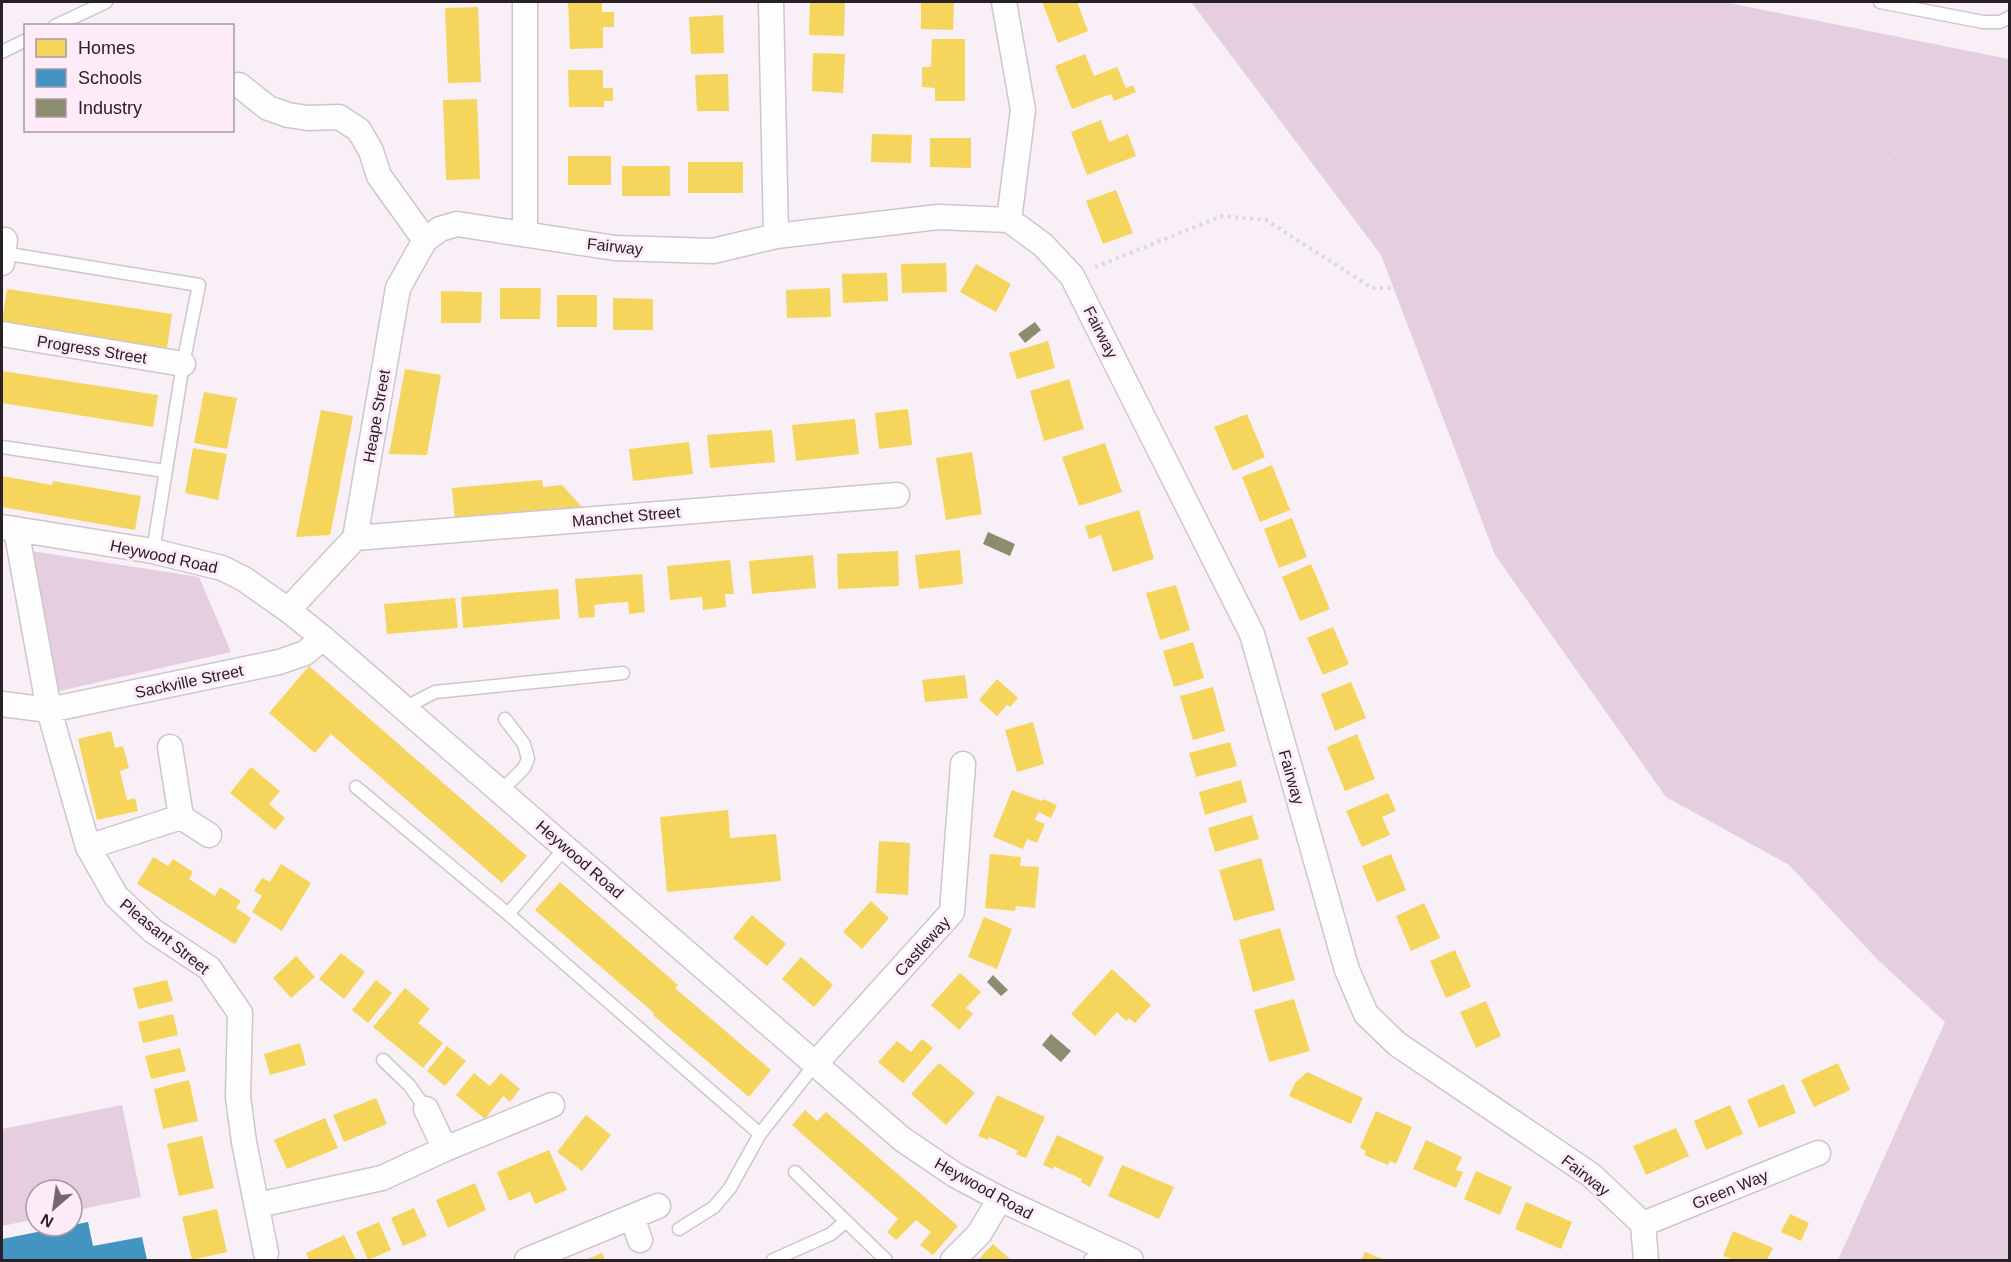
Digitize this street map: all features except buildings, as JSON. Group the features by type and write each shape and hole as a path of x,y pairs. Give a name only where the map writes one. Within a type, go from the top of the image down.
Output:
{"street":[{"path":"525,2 525,233"},
{"path":"771,2 776,236"},
{"path":"1004,2 1023,110 1009,220"},
{"path":"239,85 268,108 278,112 308,118 339,117 359,130 371,152 379,176 425,240"},
{"name":"Fairway","path":"425,240 440,229 458,224 615,248 713,251 776,236 938,217 1009,220 1043,245 1072,276 1252,634 1347,970 1366,1014 1398,1044 1591,1174 1642,1224"},
{"name":"Heape Street","path":"355,538 399,288 425,240"},
{"name":"Progress Street","path":"2,334 183,364"},
{"name":"Manchet Street","path":"355,538 897,495"},
{"name":"Heywood Road","path":"8,528 153,550 222,568 244,579 323,638 902,1139 955,1175 1096,1254 1131,1260"},
{"name":"Pleasant Street","path":"8,528 49,710 88,847 116,896 153,931 209,968 240,1013 238,1097 244,1142 258,1205 259,1257"},
{"path":"288,610 355,538"},
{"name":"Sackville Street","path":"2,704 49,710 279,662 305,652 323,638"},
{"path":"170,747 181,817 210,836"},
{"name":"Castleway","path":"816,1064 952,912 963,764"},
{"path":"88,847 181,817"},
{"path":"258,1205 382,1178 552,1105"},
{"path":"426,1109 445,1149"},
{"name":"Green Way","path":"1642,1224 1818,1153"},
{"path":"953,1260 979,1234 1000,1199"},
{"path":"527,1260 658,1206"},
{"path":"632,1217 640,1240"},
{"path":"1642,1224 1646,1260"}],"lane":[{"path":"59,24 105,2"},
{"path":"1880,2 1983,22 2000,22 2010,17"},
{"path":"2,52 24,41"},
{"path":"3,252 199,285 183,364 153,550"},
{"path":"2,447 165,471"},
{"path":"404,708 435,692 623,673"},
{"path":"501,791 524,768 528,759 524,744 506,720"},
{"path":"356,787 508,914 760,1134"},
{"path":"508,914 566,847"},
{"path":"383,1060 409,1085 426,1109"},
{"path":"679,1229 714,1207 730,1188 760,1134 816,1064"},
{"path":"795,1172 886,1260"},
{"path":"773,1260 831,1234 846,1221"}],"path":[{"path":"1072,276 1222,216 1266,220 1372,288 1425,288 1551,335 1724,265 1810,223 1902,149 1951,105 1996,105 2010,108"}],"shaded area":[{"path":"1191,2 1724,2 2009,59 2009,1260 1838,1260 1945,1022 1877,959 1789,865 1666,797 1495,555 1381,255"},
{"path":"31,551 199,577 231,652 55,692"},
{"path":"122,1105 141,1197 84,1209 84,1178 24,1178 24,1221 2,1226 2,1129"}]}
